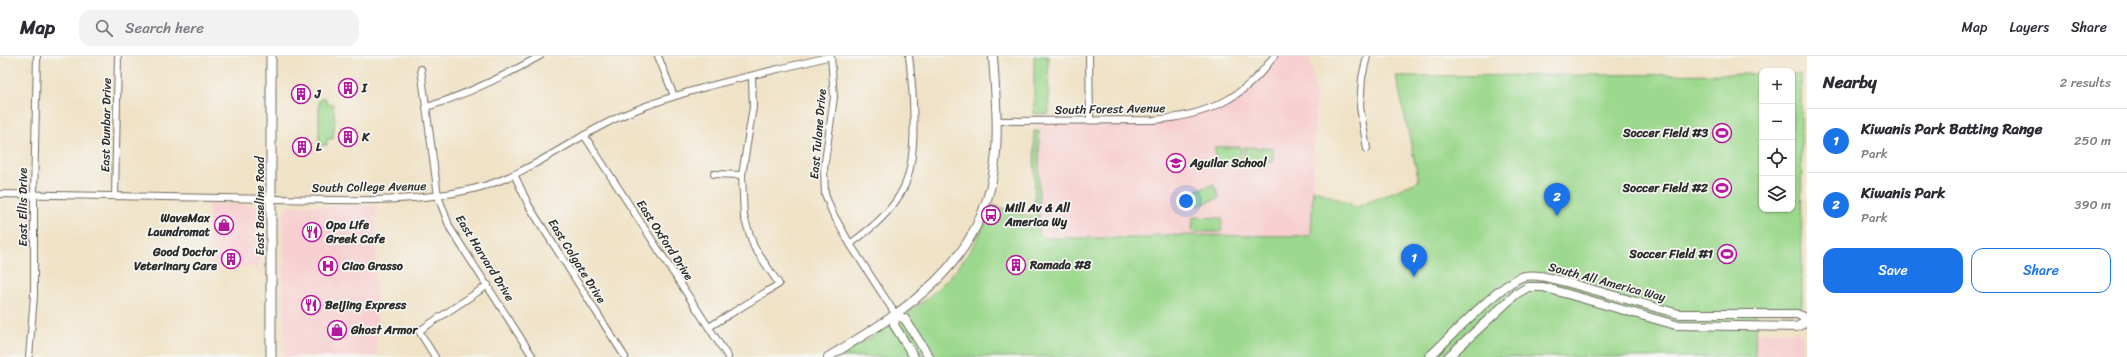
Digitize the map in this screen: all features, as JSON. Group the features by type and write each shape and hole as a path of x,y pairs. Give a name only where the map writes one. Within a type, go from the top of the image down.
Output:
{"main road":[{"name":"East Baseline Road","path":"271,56 271,357"}],"street":[{"name":"East Ellis Drive","path":"29,357 34,296 34,194 37,56"},
{"name":"East Dunbar Drive","path":"115,195 118,56"},
{"path":"427,106 462,96 493,82 540,56"},
{"path":"658,56 674,96"},
{"name":"South College Avenue","path":"0,194 272,199 405,199 438,196 487,185 514,174 584,135 627,114 674,96 831,56"},
{"name":"East Tulane Drive","path":"831,56 834,97 824,169 825,194 832,212 850,244 896,315"},
{"path":"850,244 873,228 891,208 904,186 912,155 912,115 909,56"},
{"path":"828,357 896,315 941,277 971,237 982,213 990,188 995,162 996,121 993,56"},
{"path":"1089,56 1090,120"},
{"name":"South Forest Avenue","path":"996,121 1158,120 1176,118 1210,110 1238,93 1263,72 1274,56"},
{"path":"1367,56 1362,78 1360,107 1367,149"},
{"name":"East Harvard Drive","path":"421,69 438,196 450,228 533,357"},
{"path":"709,327 779,284 754,247 744,216 742,175 753,106 752,77"},
{"name":"East Oxford Drive","path":"584,135 728,357"},
{"name":"East Colgate Drive","path":"514,174 530,206 625,357"},
{"path":"714,174 742,175"},
{"name":"South All America Way","path":"1429,357 1496,294 1525,276 1542,277 1580,286 1671,312 1696,315 1797,314 1807,319"},
{"path":"435,357 419,331 488,285"},
{"path":"1576,297 1580,286"},
{"name":"South All America Way","path":"1448,357 1522,289 1528,287 1543,287 1656,321 1696,327 1796,327 1807,322"},
{"path":"896,315 905,319 929,357"},
{"path":"896,315 894,325 914,357"},
{"path":"1696,315 1696,327"},
{"path":"1764,315 1764,327"},
{"path":"904,341 915,335"}],"shaded area":[{"name":"Aguilar School","path":"1274,56 1301,56 1310,60 1316,96 1311,236 1045,238 1039,235 1039,131 1037,121 1153,120 1210,110 1238,93"},
{"path":"209,204 250,205 257,208 259,267 209,266"},
{"path":"291,206 376,206 377,357 284,357 283,213 285,209"},
{"path":"1756,332 1799,332 1802,338 1802,357 1756,357"}],"green space":[{"path":"1034,56 1048,56 1049,114 1034,114"},
{"path":"1759,74 1759,212 1795,212 1795,74 1801,74 1802,306 1797,312 1756,311 1755,357 839,357 910,311 949,277 966,257 980,233 992,205 1031,217 1035,213 1034,131 1039,131 1039,234 1045,238 1150,238 1155,235 1311,236 1313,189 1357,207 1419,181 1396,76"},
{"path":"321,98 326,98 326,104 333,104 335,119 333,139 327,139 327,145 321,145 319,142 319,100"},
{"path":"1215,147 1241,147 1241,164 1215,164"},
{"path":"1244,147 1273,148 1273,162 1244,162"},
{"path":"1214,184 1219,198 1197,206 1192,192"},
{"path":"1193,217 1222,218 1221,232 1192,232"}],"place":[{"name":"I","path":"348,88"},
{"name":"J","path":"301,94"},
{"name":"Soccer Field #3","path":"1722,133"},
{"name":"K","path":"348,137"},
{"name":"L","path":"302,147"},
{"name":"Aguilar School","path":"1176,163"},
{"name":"Soccer Field #2","path":"1722,188"},
{"name":"Mill Av & All America Wy","path":"991,215"},
{"name":"Kiwanis Park","path":"1557,216"},
{"name":"WaveMax Laundromat","path":"224,225"},
{"name":"Opa Life Greek Cafe","path":"312,232"},
{"name":"Soccer Field #1","path":"1727,254"},
{"name":"Good Doctor Veterinary Care","path":"231,259"},
{"name":"Ramada #8","path":"1016,265"},
{"name":"Ciao Grasso","path":"328,266"},
{"name":"Kiwanis Park Batting Range","path":"1414,277"},
{"name":"Beijing Express","path":"311,305"},
{"name":"Ghost Armor","path":"337,330"}]}
